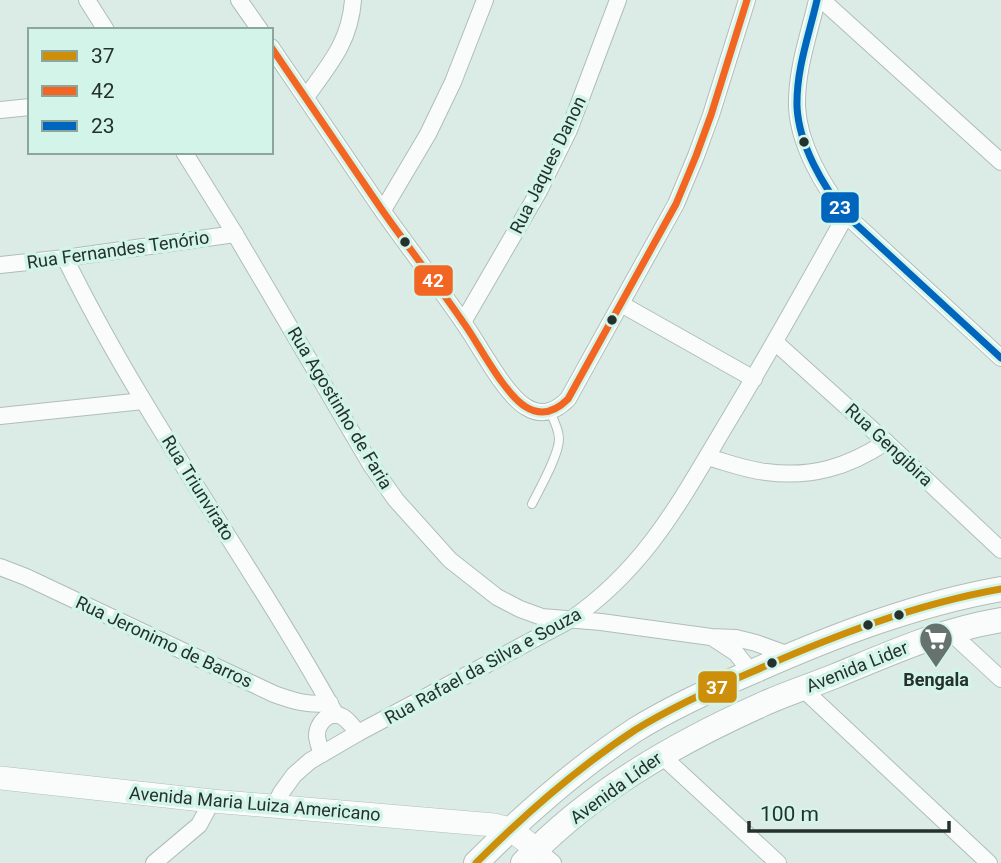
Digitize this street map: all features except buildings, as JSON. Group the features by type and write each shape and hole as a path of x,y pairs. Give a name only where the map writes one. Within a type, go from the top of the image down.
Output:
{"main road":[{"name":"Avenida Líder","path":"476,863 510,829 578,771 636,730 721,684 888,618 943,601 1001,589"},
{"name":"Avenida Lider","path":"717,726 762,704 930,637 1001,620"},
{"name":"Avenida Líder","path":"538,858 591,803 661,755 717,726"},
{"name":"Avenida Maria Luiza Americano","path":"0,778 274,807 494,824 510,829"},
{"path":"510,829 538,858"}],"street":[{"path":"87,0 105,28"},
{"path":"239,0 259,28"},
{"path":"306,97 344,40 352,18 353,0"},
{"path":"383,210 428,134 453,82 485,0"},
{"name":"Rua Jaques Danon","path":"463,322 539,191 569,130 618,0"},
{"path":"273,50 508,391 525,407 538,413 550,412 568,399 676,204 711,115 747,0"},
{"path":"1001,162 820,0 800,69 797,106 806,147 826,189 846,215 1001,358"},
{"path":"0,110 28,107"},
{"name":"Rua Agostinho de Faria","path":"185,154 371,465 416,523 450,561 497,597 542,618 601,622 746,641 789,655"},
{"name":"Rua Rafael da Silva e Souza","path":"274,807 294,775 310,761 570,620 613,586 644,553 671,517 754,379 846,215"},
{"name":"Rua Fernandes Tenório","path":"0,265 235,234"},
{"name":"Rua Triunvirato","path":"65,258 143,401 308,664 333,709"},
{"path":"621,304 754,379"},
{"name":"Rua Gengibira","path":"775,342 1001,550"},
{"path":"0,415 143,401"},
{"path":"707,457 765,472 803,474 837,467 865,456 886,442"},
{"name":"Rua Jeronimo de Barros","path":"0,567 274,694 333,709"},
{"path":"949,631 1001,679"},
{"name":"Rua Agostinho de Faria","path":"711,637 736,653 751,672"},
{"path":"803,689 989,863"},
{"path":"322,754 317,738 319,727 333,709 358,733"},
{"path":"661,755 778,863"},
{"path":"154,863 198,825 212,801"}],"lane":[{"path":"532,503 557,450 559,439 550,412"}],"transit line":[{"name":"42","path":"273,50 509,391 526,407 543,412 559,407 568,399 676,204 711,115 747,0"},
{"name":"23","path":"817,0 797,93 802,136 814,164 846,215 1001,358"},
{"name":"37","path":"476,863 572,776 635,730 678,706 739,677 844,634 906,612 1001,589"}],"place":[{"name":"Bengala","path":"936,669"}]}
